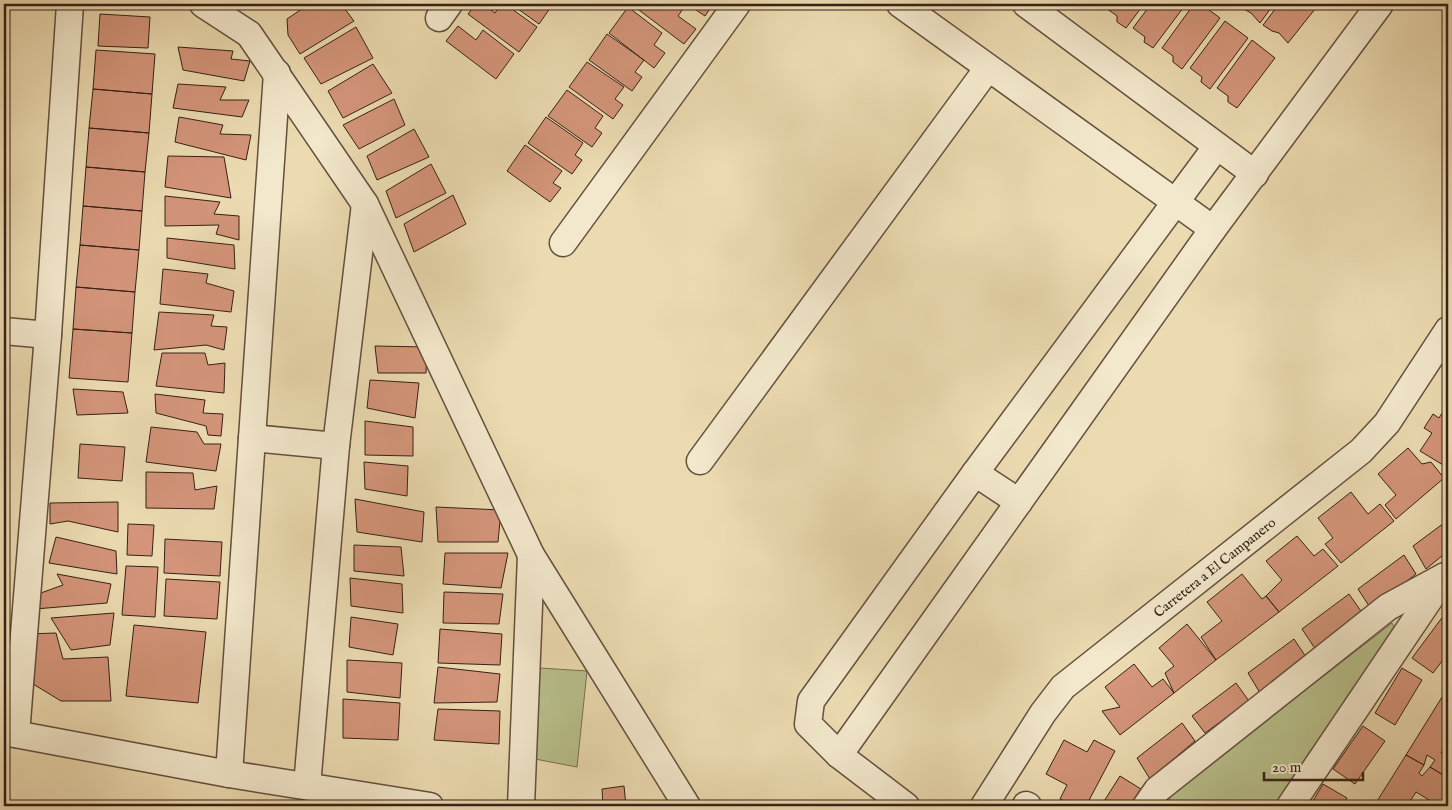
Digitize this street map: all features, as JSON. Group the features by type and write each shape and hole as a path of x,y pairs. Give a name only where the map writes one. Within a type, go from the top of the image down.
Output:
{"street":[{"path":"70,4 48,335 10,733 229,774 430,806"},
{"path":"203,4 249,34 365,204 531,555 687,806"},
{"path":"563,243 737,4"},
{"path":"900,4 1213,230"},
{"path":"1026,4 1255,174"},
{"path":"839,755 1213,230 1380,4"},
{"path":"700,461 988,68"},
{"path":"229,774 277,73"},
{"path":"906,806 839,755 808,724 811,701 975,473 1217,146"},
{"path":"307,786 336,446 365,204"},
{"name":"Carretera a El Campanero","path":"984,806 1043,712 1063,687 1361,451 1387,423 1448,330"},
{"path":"4,331 48,335"},
{"path":"252,438 336,446"},
{"path":"975,473 1019,502"},
{"path":"521,806 531,555"},
{"path":"1146,806 1157,790 1388,607 1447,574"},
{"path":"1290,806 1447,574"}],"green space":[{"path":"1392,623 1398,635 1279,806 1165,806 1174,792"},
{"path":"540,668 587,671 577,767 535,759"}],"building":[{"path":"309,4 341,4 354,21 300,54 288,35 287,19"},
{"path":"476,4 483,4 495,13 501,4 505,4 537,27 519,52 468,14"},
{"path":"511,4 553,4 539,24"},
{"path":"631,4 682,4 685,6 678,16 696,29 684,44"},
{"path":"687,4 713,4 705,16"},
{"path":"1109,4 1144,4 1126,28 1117,22 1117,16 1106,8"},
{"path":"1151,4 1186,4 1153,48 1144,42 1145,37 1133,28"},
{"path":"1194,4 1201,4 1220,18 1182,69 1173,62 1173,56 1162,48"},
{"path":"1235,4 1274,4 1260,23 1251,13"},
{"path":"1279,4 1319,4 1288,43 1279,33 1263,25"},
{"path":"628,7 662,33 654,45 665,53 654,68 609,33"},
{"path":"100,14 150,17 148,48 98,46"},
{"path":"1225,21 1248,38 1210,89 1201,82 1202,77 1190,68"},
{"path":"458,26 476,40 483,30 514,54 496,79 446,41"},
{"path":"356,27 373,58 321,84 304,58"},
{"path":"607,34 644,60 635,72 642,77 632,91 589,60"},
{"path":"1252,40 1275,58 1237,108 1228,102 1228,96 1217,88"},
{"path":"178,47 233,51 231,59 250,61 244,81 183,70"},
{"path":"96,50 155,54 152,94 93,89"},
{"path":"587,62 624,87 615,99 623,105 613,119 569,87"},
{"path":"373,64 392,93 343,118 328,91"},
{"path":"178,84 226,87 220,100 249,100 242,117 173,108"},
{"path":"93,89 152,94 149,133 89,128"},
{"path":"567,90 603,116 595,128 602,133 592,147 548,116"},
{"path":"394,99 405,125 359,149 343,125"},
{"path":"179,117 223,125 220,134 251,135 246,160 175,142"},
{"path":"546,117 583,143 575,155 582,160 572,174 528,143"},
{"path":"89,128 149,133 145,172 86,167"},
{"path":"414,129 429,157 377,180 367,156"},
{"path":"525,145 562,171 553,183 561,188 550,202 507,171"},
{"path":"168,156 224,157 231,198 165,187"},
{"path":"431,164 446,193 396,218 386,191"},
{"path":"86,167 145,172 142,211 83,206"},
{"path":"453,195 466,224 414,252 404,224"},
{"path":"165,196 220,202 214,214 239,216 239,240 216,234 219,225 165,226"},
{"path":"83,206 142,211 139,250 80,245"},
{"path":"167,238 234,245 235,269 167,258"},
{"path":"80,245 139,250 135,292 76,287"},
{"path":"163,269 208,274 206,283 234,291 231,312 160,304"},
{"path":"76,287 135,292 132,333 73,329"},
{"path":"159,312 214,315 211,326 227,327 224,350 206,345 154,350"},
{"path":"73,329 132,333 128,382 69,378"},
{"path":"375,346 427,347 426,373 378,373"},
{"path":"162,353 205,353 208,365 225,363 224,393 156,386"},
{"path":"370,380 419,383 415,418 367,408"},
{"path":"73,389 123,392 128,413 77,415"},
{"path":"155,394 205,400 203,413 223,414 221,436 208,435 206,426 156,413"},
{"path":"1448,404 1448,443 1443,451 1448,455 1448,468 1420,451 1432,433 1424,428 1433,414 1439,418"},
{"path":"365,421 413,427 413,456 365,455"},
{"path":"151,427 197,432 204,444 221,444 216,471 146,462"},
{"path":"80,444 125,447 122,481 78,478"},
{"path":"1408,448 1422,464 1431,462 1444,478 1396,519 1385,505 1396,495 1378,474"},
{"path":"364,462 408,466 407,496 365,489"},
{"path":"146,472 193,473 195,490 217,486 214,509 146,508"},
{"path":"1351,492 1368,514 1380,504 1394,521 1341,563 1325,544 1333,538 1318,518"},
{"path":"355,499 424,512 422,542 357,532"},
{"path":"118,502 118,532 68,521 50,524 50,503"},
{"path":"436,507 501,510 498,542 438,542"},
{"path":"1448,520 1448,551 1426,569 1413,546"},
{"path":"128,524 154,525 152,556 127,555"},
{"path":"1297,536 1314,556 1323,549 1338,566 1279,612 1266,596 1282,580 1266,561"},
{"path":"56,537 116,551 117,574 49,563"},
{"path":"165,539 222,542 220,576 164,573"},
{"path":"354,545 401,547 404,576 354,571"},
{"path":"445,553 508,553 501,588 443,584"},
{"path":"1404,555 1416,574 1371,609 1358,589"},
{"path":"126,566 158,567 155,617 122,615"},
{"path":"57,574 111,584 107,603 35,609 38,594 63,585"},
{"path":"1242,574 1262,599 1266,596 1279,612 1216,660 1201,637 1222,621 1207,602"},
{"path":"350,578 402,584 403,613 351,606"},
{"path":"166,579 220,582 217,619 164,616"},
{"path":"444,592 503,594 499,624 443,623"},
{"path":"1349,594 1363,614 1316,650 1302,629"},
{"path":"1447,611 1448,653 1433,673 1412,658"},
{"path":"114,613 110,645 71,650 51,618"},
{"path":"351,617 398,624 393,655 349,647"},
{"path":"1187,624 1216,660 1174,693 1165,673 1174,666 1159,648"},
{"path":"134,625 206,632 198,703 126,696"},
{"path":"440,629 502,634 500,665 438,663"},
{"path":"56,633 63,659 108,657 111,701 61,701 33,684 26,634"},
{"path":"1294,639 1306,657 1260,693 1248,673"},
{"path":"347,660 402,663 400,698 347,692"},
{"path":"1134,664 1152,687 1163,679 1174,693 1120,735 1102,711 1120,707 1105,687"},
{"path":"438,667 500,674 497,702 434,703"},
{"path":"1402,668 1422,680 1395,725 1375,713"},
{"path":"1236,683 1249,701 1205,733 1192,716"},
{"path":"1442,697 1448,700 1448,741 1441,753 1448,758 1448,778 1430,767 1435,760 1427,755 1424,765 1406,755"},
{"path":"343,699 400,703 398,740 343,738"},
{"path":"438,709 500,711 499,744 434,740"},
{"path":"1182,723 1195,741 1150,779 1137,758"},
{"path":"1363,726 1385,741 1355,784 1333,769"},
{"path":"1064,740 1087,752 1094,740 1115,751 1086,806 1075,806 1060,799 1067,785 1046,774"},
{"path":"1406,755 1424,765 1419,773 1422,776 1430,767 1448,778 1448,789 1439,806 1416,792 1407,806 1374,806"},
{"path":"1120,776 1141,789 1130,806 1101,806"},
{"path":"1323,784 1347,798 1342,806 1310,806"},
{"path":"624,786 626,806 603,806 602,789"}]}
